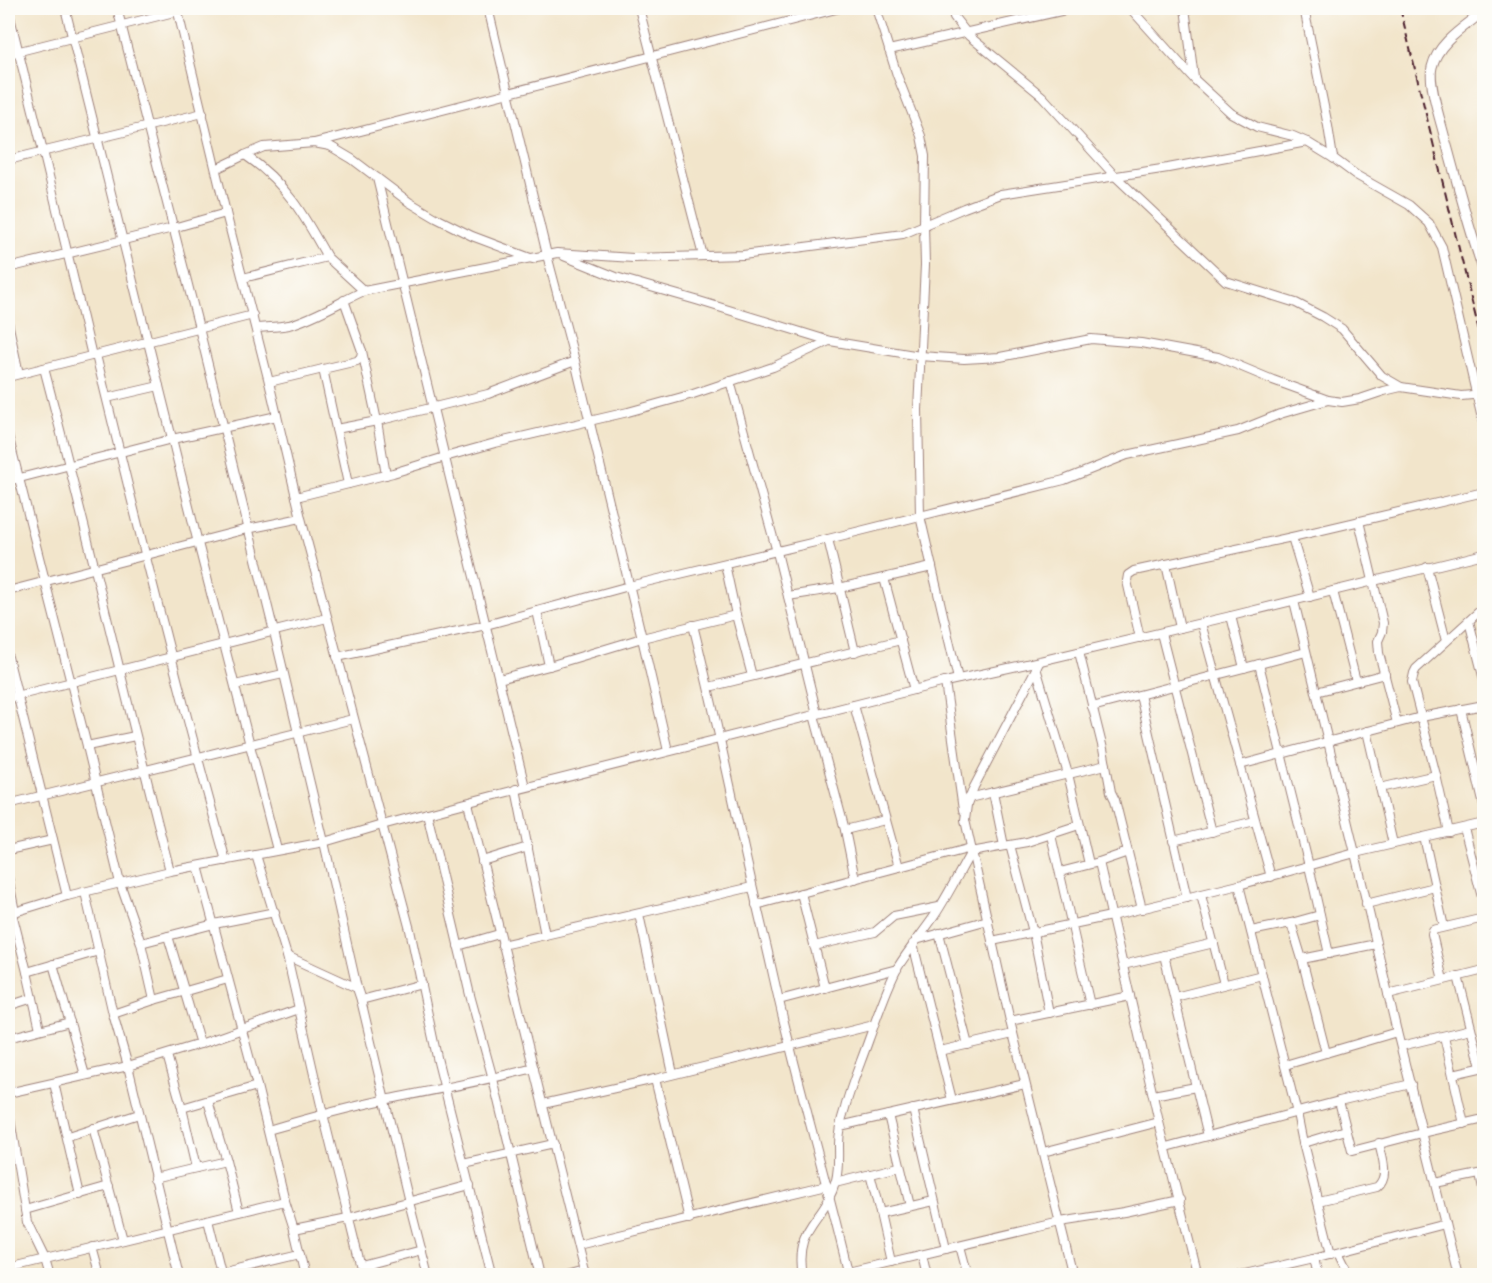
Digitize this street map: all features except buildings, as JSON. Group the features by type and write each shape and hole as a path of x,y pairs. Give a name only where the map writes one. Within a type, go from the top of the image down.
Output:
{"street":[{"path":"65,8 277,850"},
{"path":"117,8 274,632 357,988 428,1275"},
{"path":"488,8 668,752"},
{"path":"639,8 703,256"},
{"path":"216,169 264,147 314,143 840,8"},
{"path":"876,8 897,75 921,136 925,156 926,265 918,411 920,516 958,679"},
{"path":"952,8 954,17 966,32 1042,96 1115,177 1226,281 1296,303 1323,316 1342,329 1382,376 1401,387 1461,396 1481,395"},
{"path":"890,50 1051,10 1074,8"},
{"path":"1130,8 1195,80 1231,113 1257,128 1293,136 1307,142 1356,175 1409,205 1430,223 1442,247 1481,395 1485,427"},
{"path":"1185,8 1195,80"},
{"path":"1304,8 1333,158"},
{"path":"8,9 67,254 226,861"},
{"path":"8,54 178,9 301,518 410,930 445,1089 492,1275"},
{"path":"1485,11 1451,38 1436,55 1431,69 1435,101 1470,231 1485,272"},
{"path":"8,160 203,113"},
{"path":"256,328 290,324 313,316 364,291 557,253 633,258 743,255 903,234 1001,194 1168,168 1307,142"},
{"path":"314,143 330,146 352,159 409,202 436,218 472,236 533,259"},
{"path":"245,155 280,185 304,215 327,257 364,291"},
{"path":"377,178 525,787"},
{"path":"8,268 226,213"},
{"path":"557,253 616,277 830,341 920,356 964,359 1000,357 1091,339 1141,344 1218,357 1328,400 1342,402 1360,399 1401,387"},
{"path":"243,278 327,257"},
{"path":"344,300 362,351 386,475"},
{"path":"8,377 253,315"},
{"path":"8,322 19,374"},
{"path":"296,497 386,475 495,443 628,412 693,394 773,367 830,341"},
{"path":"269,382 357,361 362,351"},
{"path":"336,429 488,394 575,362"},
{"path":"44,368 170,871"},
{"path":"323,369 348,484"},
{"path":"730,381 777,552 855,879"},
{"path":"106,399 159,386"},
{"path":"337,657 486,625 629,586 828,540 1064,480 1126,455 1238,431 1280,414 1328,400"},
{"path":"8,481 172,439 277,416"},
{"path":"8,435 120,883 141,943 154,1000"},
{"path":"1140,638 1127,581 1128,575 1134,571 1485,492"},
{"path":"8,591 247,529 301,518"},
{"path":"1359,521 1383,623 1378,641 1379,653 1397,723"},
{"path":"1292,537 1310,597"},
{"path":"828,540 855,652"},
{"path":"12,913 67,896 170,871 324,842 516,789 945,682 1038,665 1078,652 1485,554"},
{"path":"726,564 752,676"},
{"path":"1166,564 1180,628"},
{"path":"788,596 839,588 932,567"},
{"path":"1427,567 1446,641"},
{"path":"884,578 914,690"},
{"path":"1333,591 1356,681"},
{"path":"1294,601 1456,1275"},
{"path":"1449,832 1412,682 1416,669 1485,607"},
{"path":"537,611 549,666"},
{"path":"499,679 642,638 736,615"},
{"path":"1231,616 1245,668"},
{"path":"8,698 327,618"},
{"path":"1469,621 1485,680"},
{"path":"1201,623 1271,876"},
{"path":"693,625 790,1046 831,1184"},
{"path":"1161,633 1212,832"},
{"path":"709,687 901,640"},
{"path":"1078,652 1111,792 1115,800 1142,909"},
{"path":"1092,707 1306,652"},
{"path":"8,657 67,896"},
{"path":"1259,664 1329,954"},
{"path":"1038,665 1068,774 1089,864"},
{"path":"965,820 969,798 1038,665"},
{"path":"235,686 284,674"},
{"path":"1316,692 1385,674"},
{"path":"945,682 971,850 1013,1034 1073,1275"},
{"path":"1140,695 1187,898"},
{"path":"854,705 899,867"},
{"path":"1240,765 1421,717 1485,705"},
{"path":"1461,710 1485,806"},
{"path":"8,804 353,718"},
{"path":"1367,731 1393,844"},
{"path":"87,746 135,736"},
{"path":"969,798 1106,765"},
{"path":"1475,771 1485,769"},
{"path":"1380,788 1436,775"},
{"path":"516,789 545,935"},
{"path":"993,792 1033,932 1049,1013"},
{"path":"468,803 584,1273 566,1275"},
{"path":"426,813 540,1275"},
{"path":"845,830 885,820"},
{"path":"1173,841 1256,821"},
{"path":"992,941 1201,895 1355,853 1485,823"},
{"path":"756,905 971,850 1007,846 1079,825"},
{"path":"1464,828 1481,880 1485,904"},
{"path":"1051,835 1090,1005"},
{"path":"1424,837 1444,927"},
{"path":"8,850 53,840"},
{"path":"482,861 528,847"},
{"path":"971,850 939,907 897,969 845,1106 838,1143 839,1160 831,1184 830,1198 848,1274 1060,1222 1180,1200"},
{"path":"1060,872 1128,852"},
{"path":"256,855 288,956 323,1114 363,1275"},
{"path":"1099,862 1159,1122 1198,1275"},
{"path":"198,866 305,1275"},
{"path":"8,877 12,913 40,1029"},
{"path":"1239,885 1318,1202 1335,1253 1350,1275"},
{"path":"502,945 752,887"},
{"path":"1366,904 1435,887"},
{"path":"85,892 113,1014 179,1275"},
{"path":"801,893 825,988"},
{"path":"1201,895 1224,984"},
{"path":"814,946 875,932 894,916 939,907"},
{"path":"141,943 214,924 275,912"},
{"path":"639,914 673,1074"},
{"path":"1251,931 1291,924 1320,915"},
{"path":"1443,980 1433,930 1485,918"},
{"path":"914,942 988,920"},
{"path":"1291,924 1326,1053"},
{"path":"939,933 968,1045"},
{"path":"458,946 499,934"},
{"path":"168,936 200,1044"},
{"path":"914,942 951,1100"},
{"path":"1123,965 1214,943"},
{"path":"1302,959 1376,944"},
{"path":"27,972 99,951"},
{"path":"1164,955 1208,1136"},
{"path":"288,956 357,988"},
{"path":"53,964 85,1075"},
{"path":"779,1000 897,969"},
{"path":"1388,994 1485,970"},
{"path":"1174,997 1262,975"},
{"path":"1453,1074 1483,1067 1458,976"},
{"path":"113,1014 228,979"},
{"path":"361,1000 422,984"},
{"path":"1010,1021 1130,996"},
{"path":"8,1006 33,998"},
{"path":"8,1093 167,1055 299,1010"},
{"path":"8,1038 70,1022"},
{"path":"543,1104 874,1025"},
{"path":"1401,1046 1471,1029"},
{"path":"1285,1065 1397,1032"},
{"path":"940,1051 1013,1034"},
{"path":"1444,1036 1464,1124"},
{"path":"167,1055 196,1168"},
{"path":"268,1130 323,1114 534,1068"},
{"path":"655,1078 689,1219"},
{"path":"54,1083 80,1195"},
{"path":"840,1126 1025,1084"},
{"path":"1167,1148 1339,1101 1411,1084"},
{"path":"182,1108 257,1086"},
{"path":"1153,1095 1196,1087"},
{"path":"208,1101 238,1212"},
{"path":"1339,1101 1351,1151 1485,1119"},
{"path":"8,1107 27,1222 45,1258 50,1275"},
{"path":"913,1109 946,1249"},
{"path":"68,1137 139,1114"},
{"path":"888,1115 910,1206"},
{"path":"1042,1152 1159,1122"},
{"path":"93,1128 123,1240"},
{"path":"1303,1143 1346,1130"},
{"path":"1318,1202 1380,1185 1384,1172 1379,1143"},
{"path":"464,1164 553,1144"},
{"path":"154,1178 226,1161"},
{"path":"578,1245 899,1167"},
{"path":"1435,1183 1482,1173 1485,1195"},
{"path":"870,1174 891,1262"},
{"path":"294,1229 348,1218 470,1185"},
{"path":"25,1210 109,1186"},
{"path":"802,1275 800,1261 803,1238 830,1198"},
{"path":"8,1268 285,1201"},
{"path":"880,1213 934,1201"},
{"path":"208,1220 222,1274 300,1254"},
{"path":"1236,1275 1335,1253 1445,1224"},
{"path":"960,1245 968,1275"},
{"path":"92,1247 100,1275"},
{"path":"361,1266 422,1250"},
{"path":"922,1255 927,1275"},
{"path":"1314,1258 1318,1275"},
{"path":"251,1265 254,1275"}],"railway":[{"path":"1400,8 1484,351"}]}
